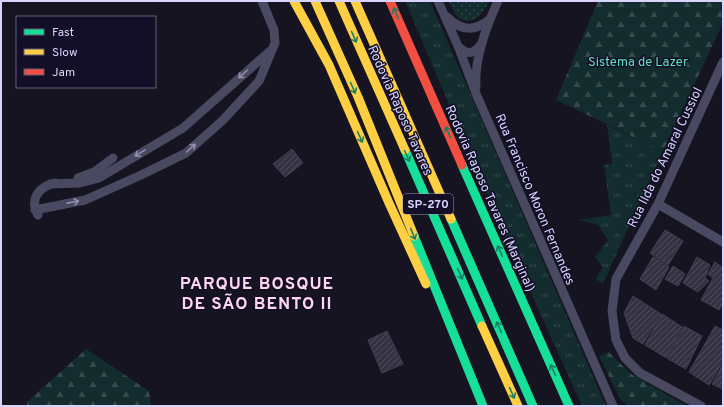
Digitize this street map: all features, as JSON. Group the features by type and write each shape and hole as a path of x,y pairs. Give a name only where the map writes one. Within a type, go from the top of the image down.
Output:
{"main road":[{"path":"294,1 329,65 415,262 468,370"},
{"name":"SP-270","path":"315,1 358,97 483,406"},
{"name":"Rodovia Raposo Tavares","path":"339,1 518,406"},
{"name":"Rodovia Raposo Tavares","path":"355,1 533,406"},
{"name":"Rodovia Raposo Tavares (Marginal)","path":"390,1 569,406"}],"street":[{"path":"113,158 94,172 50,184 39,191 34,202 37,212 85,200 186,153 223,120 259,81 275,43 274,30 262,1"},
{"name":"Rua Francisco Moron Fernandes","path":"438,1 458,46 477,96 613,406"},
{"path":"477,96 477,71 484,38 498,1"},
{"path":"444,14 451,21 463,28 478,28 490,19"},
{"path":"458,46 461,50 471,53 478,48 484,38"},
{"path":"50,184 80,183 99,178 182,128 272,48"},
{"name":"Rua Ilda do Amaral Cussiol","path":"701,406 640,373 625,358 616,340 612,311 616,279 658,204 722,68"},
{"path":"658,204 723,242"}],"green space":[{"path":"405,1 430,1 606,406 582,406 499,222"},
{"path":"448,1 490,1 480,15 466,21 456,15"},
{"name":"Sistema de Lazer","path":"598,1 723,1 723,23 663,151 556,100"},
{"path":"607,125 663,151 603,284 596,279 603,267 595,257 608,240 598,225 579,220 611,215 604,165 612,164"},
{"path":"86,349 149,391 151,406 27,406 27,402"},
{"path":"609,352 631,374 687,406 629,406 620,399 599,356"}],"building":[{"path":"292,149 303,163 285,177 273,164"},
{"path":"665,230 683,241 668,265 650,253"},
{"path":"653,257 669,267 656,290 640,279"},
{"path":"697,257 710,265 705,278 709,281 698,292 683,283"},
{"path":"715,262 723,268 723,303 719,310 701,300 713,278 708,274"},
{"path":"673,266 685,274 678,286 665,279"},
{"path":"633,296 661,314 643,344 633,338 624,313"},
{"path":"662,314 682,327 667,358 645,345"},
{"path":"684,326 702,336 686,369 668,359"},
{"path":"715,326 723,330 723,361 709,385 689,372"},
{"path":"387,331 403,364 382,373 368,340"},
{"path":"723,364 723,389 712,384"}],"traffic: fast":[{"path":"405,150 482,326"},
{"path":"462,165 569,406"},
{"path":"451,219 533,406"},
{"path":"414,236 483,406"}],"traffic: slow":[{"path":"294,1 329,65 426,284"},
{"path":"315,1 358,97 414,236"},
{"path":"339,1 405,150"},
{"path":"355,1 451,219"},
{"path":"482,326 518,406"}],"traffic: jam":[{"path":"390,1 462,165"}],"district":[{"name":"PARQUE BOSQUE DE SÃO BENTO II","path":"257,293"}]}
